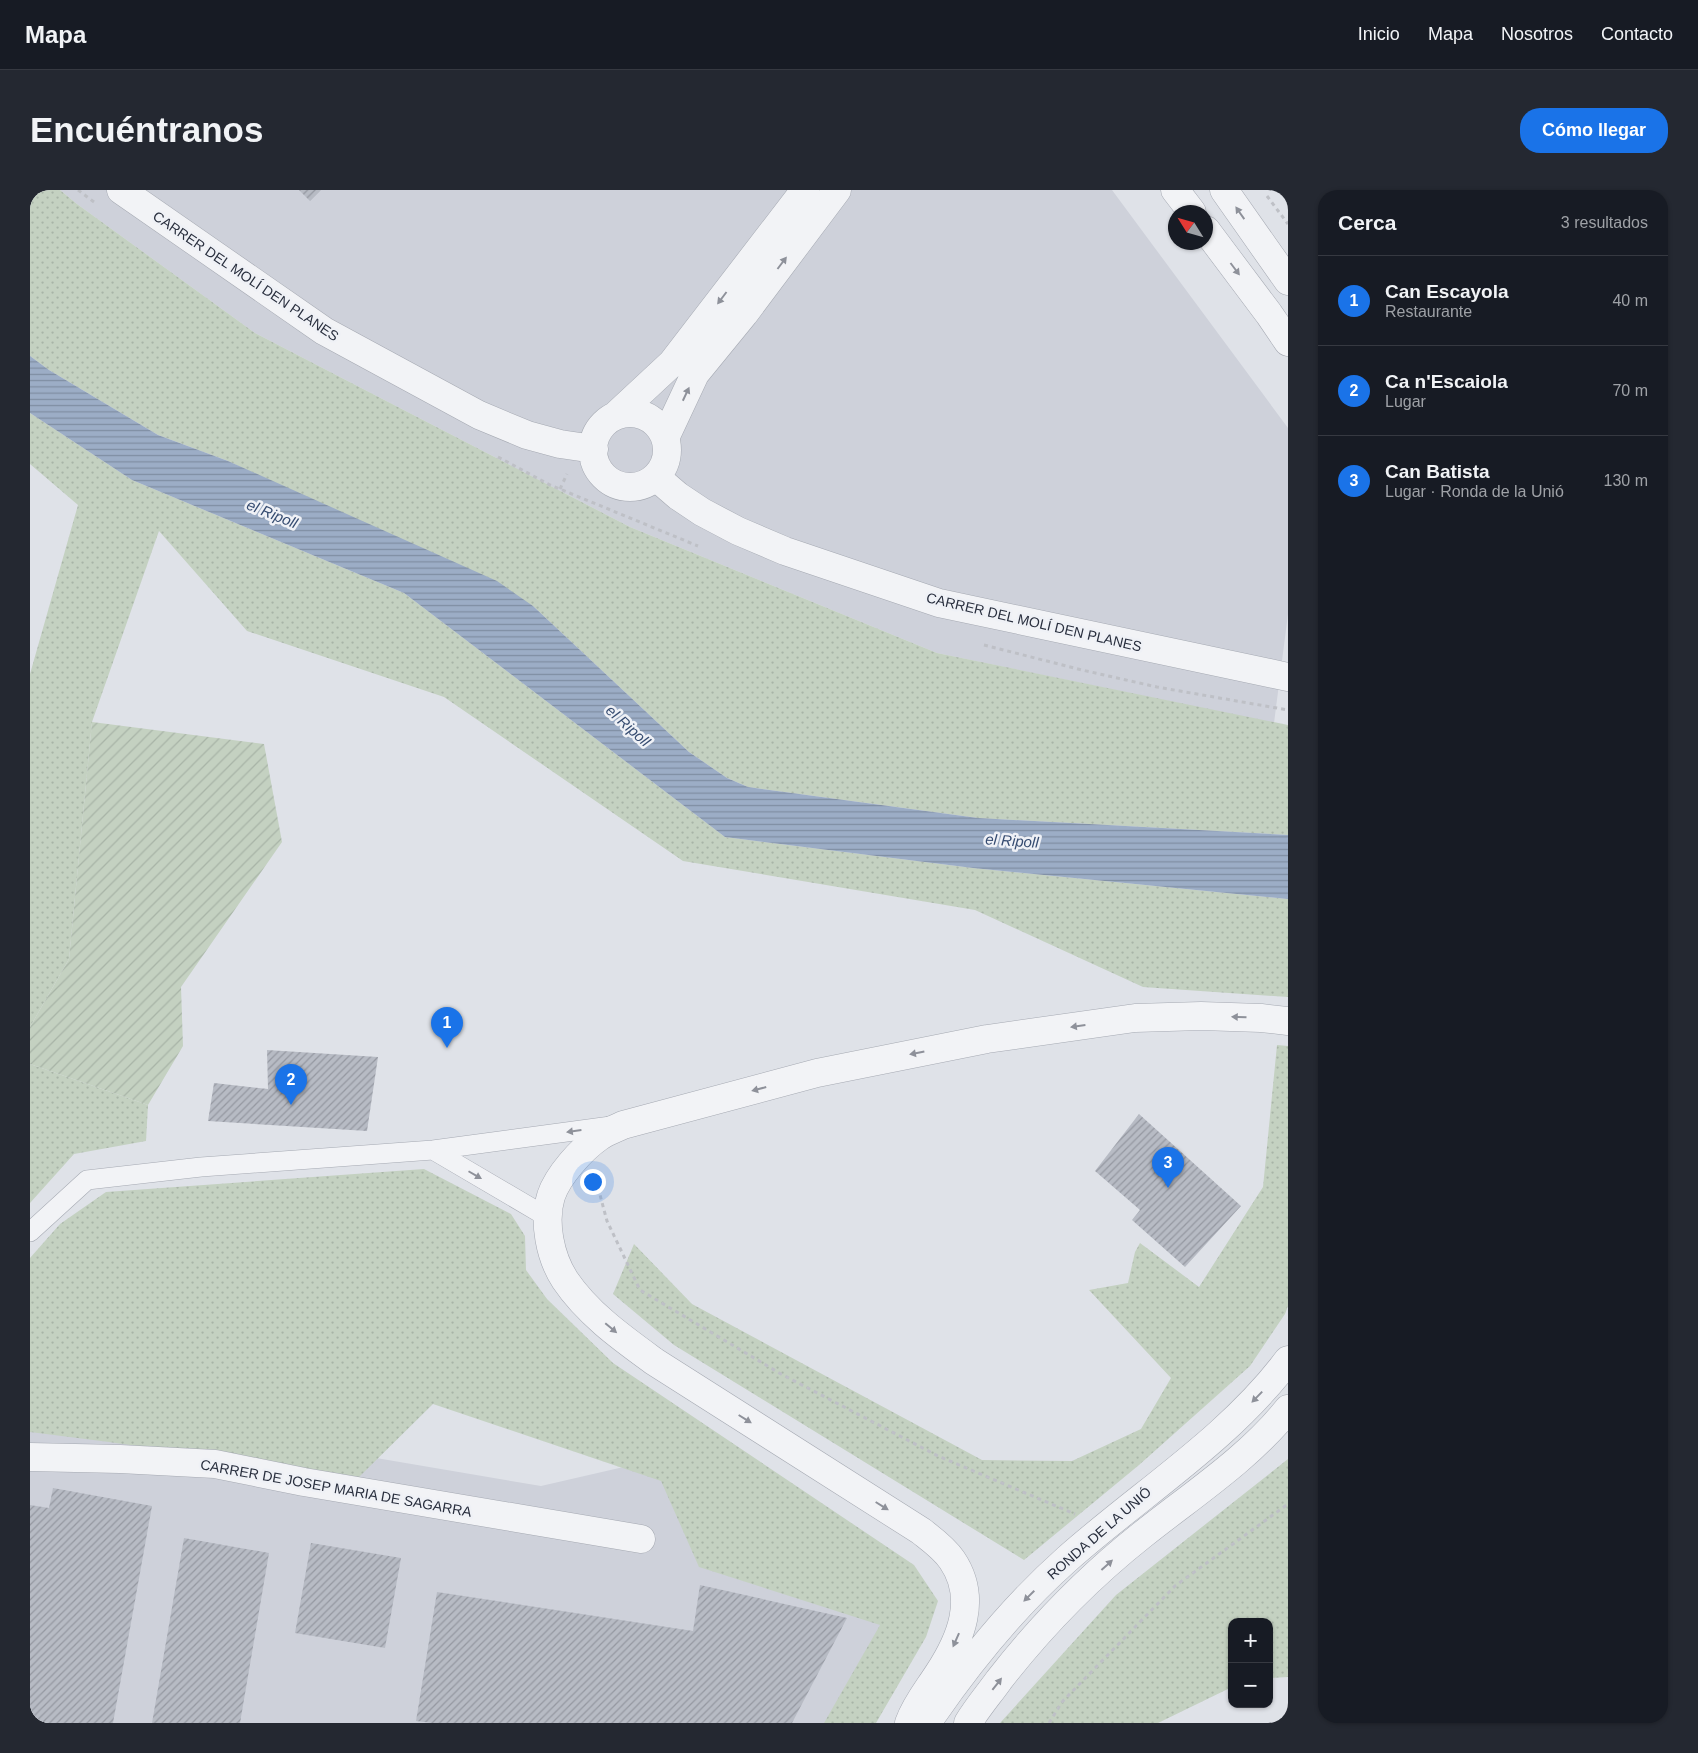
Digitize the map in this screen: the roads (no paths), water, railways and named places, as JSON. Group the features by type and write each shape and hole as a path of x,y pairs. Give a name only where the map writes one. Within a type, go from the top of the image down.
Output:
{"street":[{"name":"CARRER DEL MOLÍ DEN PLANES","path":"121,190 324,331 479,415 527,435 560,444 594,449"},
{"path":"615,416 627,413 640,414 660,427 668,448 667,459 656,477 646,484 633,487 621,486 609,481 600,472 595,460 595,438 606,421 615,416 672,363 805,190"},
{"path":"665,438 695,374 744,314 837,190"},
{"path":"1175,190 1187,205"},
{"path":"1224,190 1288,281"},
{"path":"1213,239 1288,342"},
{"name":"CARRER DEL MOLÍ DEN PLANES","path":"656,477 678,496 702,512 738,531 785,552 938,603 1288,678"},
{"path":"909,1723 915,1706 939,1672 956,1640 964,1619 966,1593 952,1559 921,1531 655,1362 613,1330 576,1294 564,1278 554,1258 549,1237 547,1217 552,1195 562,1176 583,1149 600,1136 623,1125 817,1073 987,1039 1134,1018 1201,1016 1288,1021"},
{"name":"RONDA DE LA UNIÓ","path":"927,1723 948,1691 1025,1599 1105,1526 1229,1424 1271,1382 1288,1360"},
{"path":"968,1723 1007,1670 1050,1618 1141,1536 1229,1467 1276,1424 1288,1408"},
{"path":"1229,1467 1288,1431"},
{"name":"CARRER DE JOSEP MARIA DE SAGARRA","path":"30,1457 215,1464 304,1482 641,1539"}],"lane":[{"path":"30,1232 87,1180 200,1167 433,1150 623,1125"},
{"path":"433,1150 547,1217"}],"water":[{"name":"el Ripoll","path":"30,356 49,370 158,435 228,461 497,581 533,606 689,752 727,778 748,787 978,818 1288,835 1288,899 973,868 725,837 404,593 132,480 30,413"}],"place":[{"name":"Can Escayola","path":"447,1048"},
{"name":"Ca n'Escaiola","path":"291,1105"},
{"name":"Can Batista","path":"1168,1188"}]}
